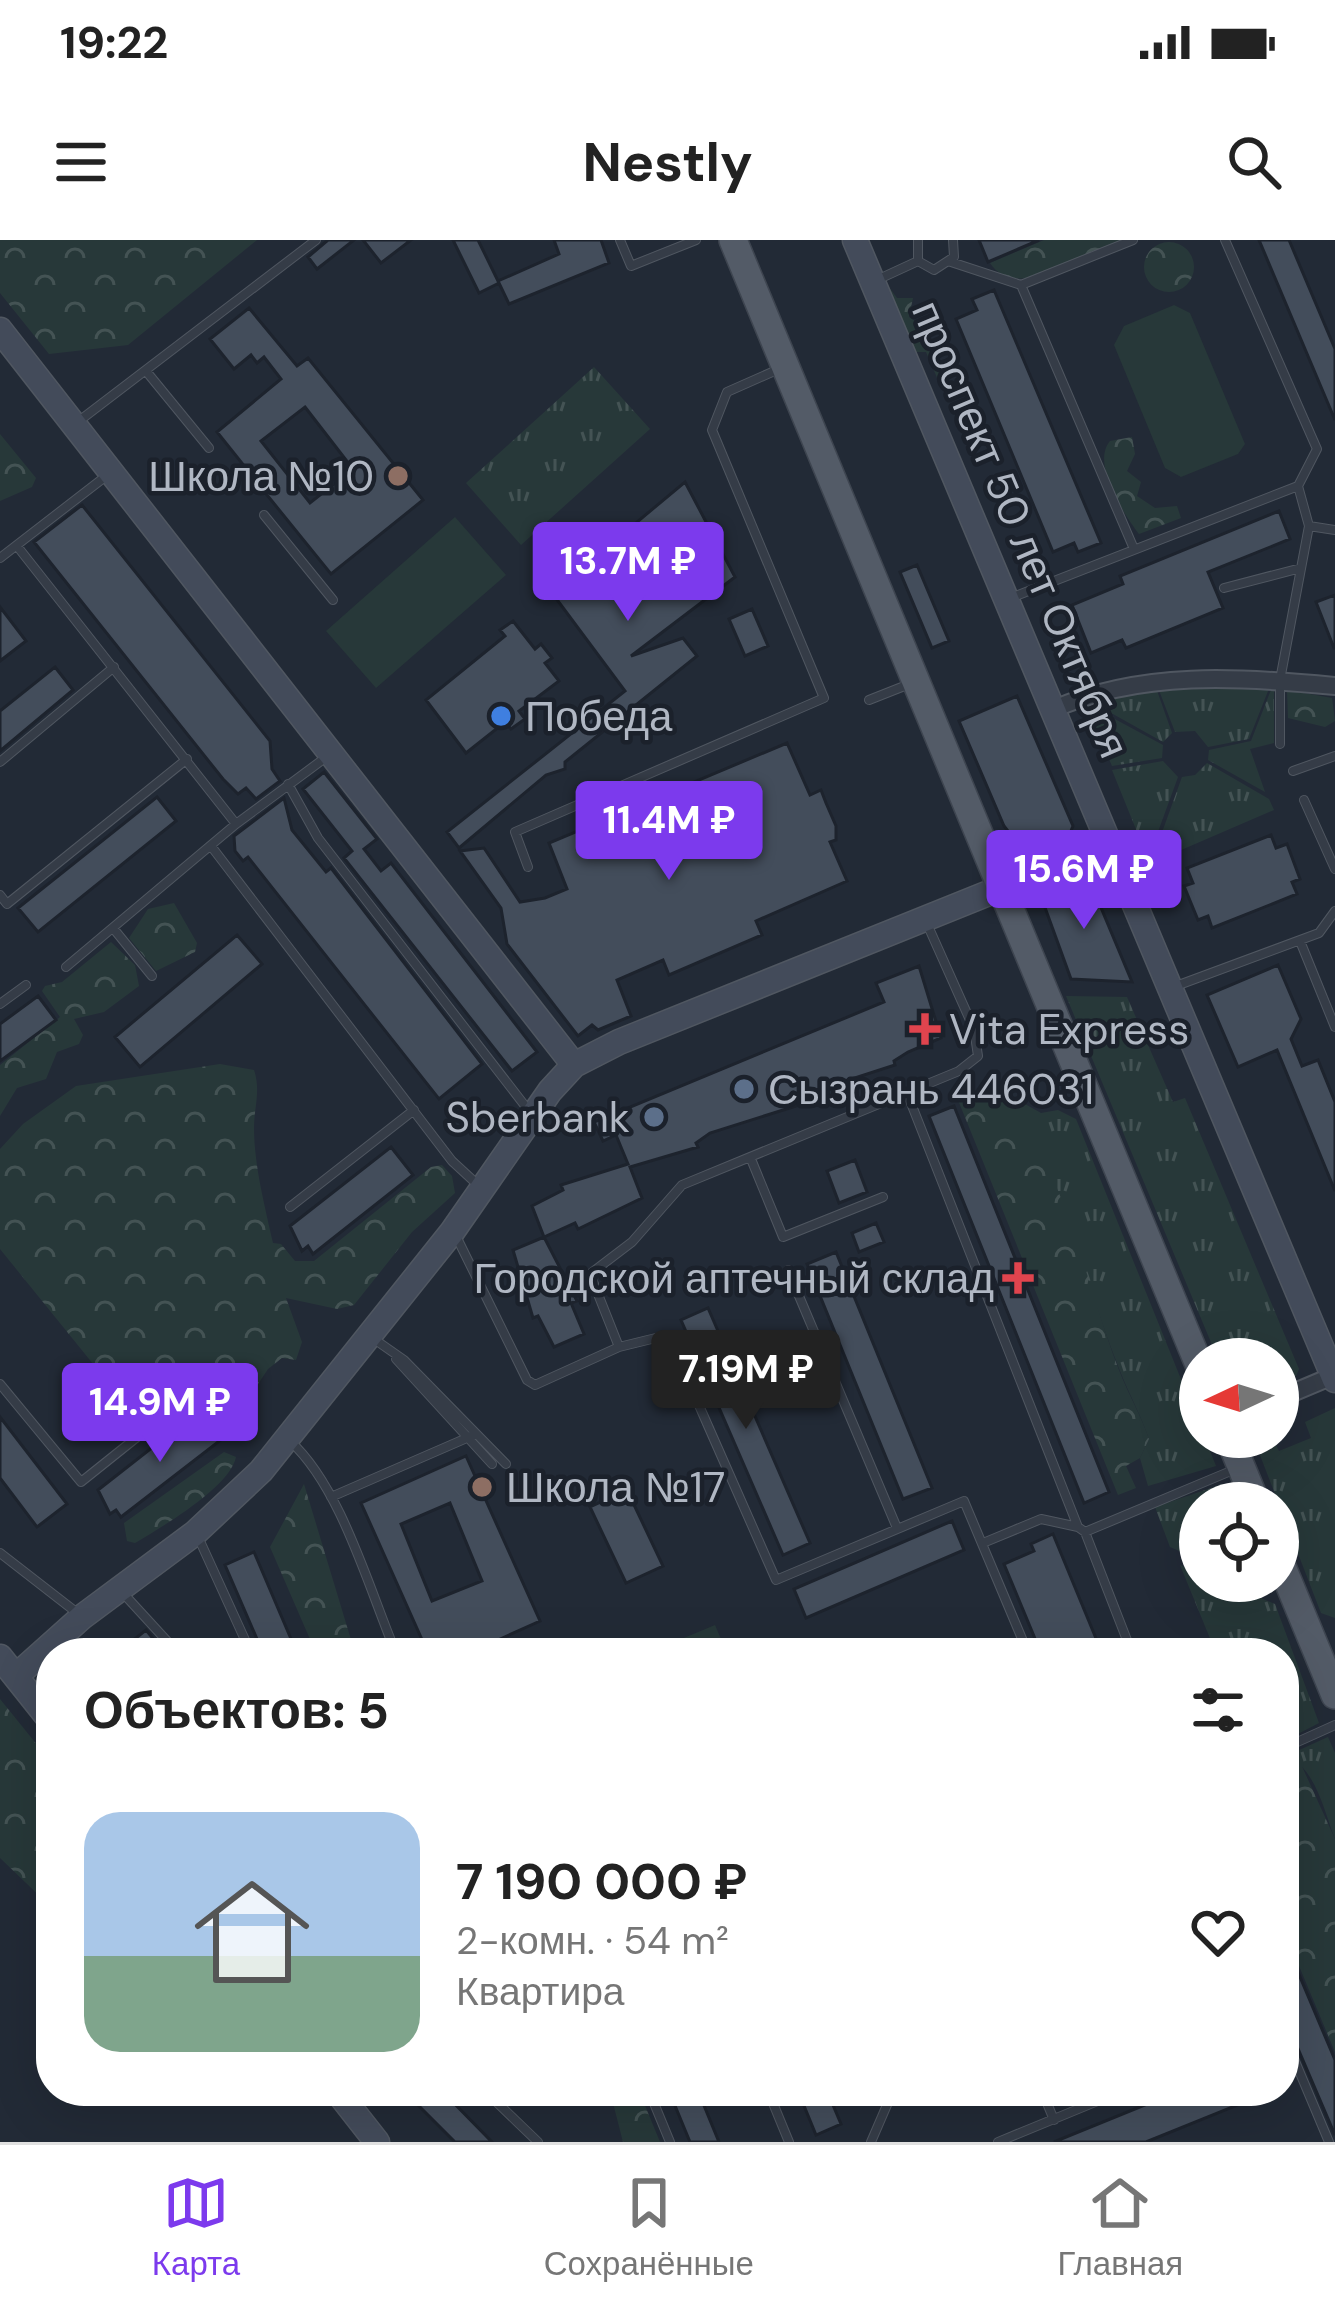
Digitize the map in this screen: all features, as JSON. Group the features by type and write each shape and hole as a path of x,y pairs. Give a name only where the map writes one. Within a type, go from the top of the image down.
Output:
{"main road":[{"path":"734,240 1188,1338"},
{"path":"1237,1458 1247,1482"},
{"path":"1297,1602 1335,1695"}],"street":[{"name":"проспект 50 лет Октября","path":"855,240 1334,1377"},
{"path":"0,330 574,1065"},
{"path":"1052,710 1079,698 1161,682 1280,680 1335,686"},
{"path":"51,1638 195,1533 289,1440 484,1190 574,1065 619,1042 1108,845"},
{"path":"1299,1391 1334,1377"},
{"path":"36,1648 8,1667 36,1702"},
{"path":"349,2106 377,2142"}],"lane":[{"path":"74,425 316,240"},
{"path":"620,240 631,266 696,240"},
{"path":"918,240 919,260"},
{"path":"951,262 953,240"},
{"path":"919,260 934,270 951,262 1021,285 1133,240"},
{"path":"1007,599 1298,486 1317,448 1226,240"},
{"path":"872,282 919,260"},
{"path":"1021,285 1134,549"},
{"path":"528,867 515,832 824,698 712,430 728,392 785,366"},
{"path":"146,371 208,448"},
{"path":"0,558 111,472"},
{"path":"1280,744 1280,680 1310,526 1298,486"},
{"path":"264,515 332,600"},
{"path":"1310,526 1335,530"},
{"path":"16,546 236,824"},
{"path":"1224,588 1301,568"},
{"path":"0,762 114,667"},
{"path":"869,700 918,681"},
{"path":"66,967 236,824 331,754"},
{"path":"1293,771 1335,756"},
{"path":"0,895 7,904 187,760"},
{"path":"288,784 318,838 533,1118"},
{"path":"1304,800 1335,869"},
{"path":"211,846 452,1161 484,1190"},
{"path":"1168,987 1195,982 1319,933 1333,916"},
{"path":"619,1347 590,1274 632,1242 682,1185 959,1071 978,1056 974,1029 924,919"},
{"path":"112,928 152,976"},
{"path":"1300,941 1335,1028"},
{"path":"0,1004 26,985"},
{"path":"907,1093 1126,1638"},
{"path":"290,1207 414,1110"},
{"path":"751,1159 783,1237 883,1197"},
{"path":"452,1232 526,1380 548,1384 619,1347 668,1335 776,1580 964,1501 1022,1638"},
{"path":"788,1270 897,1528"},
{"path":"368,1334 506,1464"},
{"path":"0,1384 81,1482 181,1402"},
{"path":"471,1434 492,1464"},
{"path":"331,1497 471,1434"},
{"path":"289,1440 310,1460 331,1497 390,1638"},
{"path":"983,1543 1041,1519 1082,1529 1241,1467"},
{"path":"195,1533 244,1638"},
{"path":"0,1553 82,1617"},
{"path":"120,1589 164,1638"},
{"path":"1299,1741 1335,1725"},
{"path":"1299,2070 1330,2142"},
{"path":"501,2106 538,2142"},
{"path":"655,2106 670,2142"},
{"path":"774,2106 789,2142"},
{"path":"871,2142 887,2106"},
{"path":"1048,2106 1054,2120"},
{"path":"998,2142 1087,2106"}],"green space":[{"path":"0,240 257,240 128,345 49,354 0,293"},
{"path":"1044,240 1123,240 1035,277 1002,274 990,263"},
{"path":"1169,242 1187,249 1194,267 1187,285 1169,292 1151,285 1144,267 1151,249"},
{"path":"886,283 897,298 913,298 909,317 919,324 947,387 942,389 926,352 909,352"},
{"path":"1174,305 1190,313 1245,444 1238,454 1181,477 1165,468 1114,345 1124,326"},
{"path":"594,367 650,429 521,545 466,483"},
{"path":"0,434 36,478 32,487 0,501"},
{"path":"1132,437 1135,454 1127,471 1141,482 1137,496 1155,508 1177,506 1181,518 1139,534 1111,488 1104,462 1110,441"},
{"path":"455,517 506,575 376,688 326,631"},
{"path":"1272,681 1249,739 1208,747 1195,731 1175,732 1157,685"},
{"path":"1274,682 1274,743 1250,749 1265,792 1208,760 1209,750 1251,741"},
{"path":"1155,685 1172,733 1163,742 1088,700"},
{"path":"1287,690 1332,698 1335,721 1325,727 1288,718"},
{"path":"1085,703 1163,745 1162,758 1112,766"},
{"path":"1163,761 1178,777 1148,859 1112,770"},
{"path":"1207,763 1269,799 1274,810 1151,863 1182,777 1195,775"},
{"path":"174,903 197,943 195,952 156,971 129,938 148,909"},
{"path":"111,942 135,965 139,986 104,1012 74,1019 83,1035 79,1044 57,1052 46,1079 17,1088 0,1116 0,1065 60,1017 42,991 45,986 62,982"},
{"path":"1066,996 1127,997 1173,1102 1185,1098 1286,1338 1209,1338"},
{"path":"220,1064 254,1070 254,1142 263,1201 273,1243 281,1244 295,1261 314,1261 431,1167 442,1165 452,1176 455,1193 412,1232 354,1305 337,1309 286,1298 302,1342 296,1360 282,1358 268,1369 244,1405 231,1409 195,1375 147,1405 134,1406 102,1375 0,1249 0,1149 23,1124 76,1086"},
{"path":"992,1081 1016,1110 1053,1179 1119,1370 1149,1439 1140,1458 1126,1466 1136,1488 1118,1495 958,1100"},
{"path":"1002,1091 1041,1113 1058,1110 1076,1119 1179,1374 1179,1458 1213,1458 1216,1466 1148,1486 1140,1458 1149,1439 1146,1430 1056,1191"},
{"path":"1335,1408 1335,1618 1321,1613 1299,1556 1299,1482 1270,1482 1261,1458 1299,1458 1299,1443 1311,1438 1305,1422"},
{"path":"224,1452 236,1457 209,1493 135,1543 127,1541 124,1523"},
{"path":"304,1484 350,1638 309,1638 270,1547"},
{"path":"1179,1499 1179,1551 1170,1547 1155,1507"},
{"path":"1195,1602 1270,1602 1288,1638 1210,1638"},
{"path":"715,1625 721,1638 684,1638"},
{"path":"1299,1669 1319,1723 1299,1733"},
{"path":"0,1699 36,1743 36,1893 0,1858"},
{"path":"1328,1737 1335,1753 1335,1839 1312,1780 1299,1765 1299,1750"},
{"path":"1299,1762 1335,1839 1335,2052 1299,1966"},
{"path":"614,2106 645,2106 660,2142 623,2142"}],"building":[{"path":"328,240 354,240 317,269 308,257"},
{"path":"363,240 411,240 381,263"},
{"path":"453,240 478,240 499,283 479,293"},
{"path":"554,240 601,240 609,263 509,304 498,281 559,254"},
{"path":"979,240 1039,240 988,262"},
{"path":"1259,240 1289,240 1335,349 1335,420"},
{"path":"994,290 1101,543 1078,552 1074,543 1053,552 956,319 977,310 972,299"},
{"path":"249,308 297,366 308,358 423,500 331,574 263,490 265,478 253,477 217,432 281,379 264,357 257,363 251,355 234,369 210,339","holes":["305,407 353,469 310,503 261,441"]},
{"path":"685,482 735,577 631,656 683,638 697,656 565,762 565,769 546,775 459,848 447,832 625,691 552,593"},
{"path":"82,505 270,741 272,769 280,781 256,799 246,788 238,794 223,779 34,542"},
{"path":"1279,511 1290,539 1208,572 1223,608 1126,648 1122,640 1091,653 1072,605 1123,584 1120,576"},
{"path":"917,565 949,641 932,648 900,572"},
{"path":"1335,595 1335,648 1334,648 1316,602"},
{"path":"0,607 26,641 0,661"},
{"path":"752,609 768,646 745,656 729,619"},
{"path":"513,621 535,649 541,644 552,658 545,663 559,681 519,711 525,719 511,729 505,722 466,753 426,700 505,636 500,630"},
{"path":"55,667 73,690 0,751 0,711"},
{"path":"1017,696 1073,826 1067,840 1043,851 1022,849 1004,826 959,721"},
{"path":"787,743 810,795 821,790 836,826 836,840 830,842 847,881 756,921 762,935 669,975 663,960 617,980 631,1016 598,1030 592,1025 578,1036 507,944 501,908 460,851 484,848 520,902 545,898 567,889 549,843"},
{"path":"324,772 377,839 364,849 381,871 391,863 537,1052 512,1071 344,858 352,851 303,789"},
{"path":"157,797 176,821 38,932 18,908"},
{"path":"284,798 292,830 326,872 331,868 482,1064 439,1099 248,857 243,861 235,851 234,836"},
{"path":"1271,835 1276,848 1287,844 1300,879 1292,882 1297,894 1212,928 1208,916 1198,920 1184,886 1193,883 1187,868"},
{"path":"1078,875 1089,879 1132,982 1071,979 1043,902 1048,887"},
{"path":"237,935 262,964 140,1067 115,1037"},
{"path":"1278,965 1301,1019 1291,1039 1302,1066 1318,1060 1335,1102 1335,1191 1277,1050 1238,1067 1207,995"},
{"path":"919,966 941,1038 908,1052 895,1065 808,1093 794,1102 796,1106 710,1133 696,1143 698,1147 630,1167 642,1198 578,1229 575,1223 544,1237 532,1206 563,1190 561,1185 628,1164 616,1135 603,1141 594,1122 884,1002 876,983"},
{"path":"38,996 56,1020 0,1061 0,1024"},
{"path":"954,1106 1109,1492 1084,1503 929,1116"},
{"path":"391,1147 413,1175 313,1254 308,1246 302,1251 290,1226"},
{"path":"855,1160 867,1192 839,1203 827,1171"},
{"path":"876,1223 884,1242 859,1252 852,1233"},
{"path":"544,1237 577,1301 571,1303 584,1334 554,1347 538,1316 533,1318 513,1250"},
{"path":"836,1252 932,1488 903,1499 807,1264"},
{"path":"708,1308 810,1543 783,1555 681,1320"},
{"path":"200,1410 222,1439 121,1517 116,1510 110,1514 98,1490"},
{"path":"0,1417 67,1504 37,1527 0,1478"},
{"path":"466,1456 540,1621 502,1638 421,1638 361,1503","holes":["450,1503 482,1581 432,1601 401,1524"]},
{"path":"627,1490 663,1566 626,1583 590,1507"},
{"path":"952,1521 964,1550 806,1618 794,1589"},
{"path":"1053,1534 1096,1638 1035,1638 1004,1564 1034,1551 1031,1544"},
{"path":"254,1552 291,1638 257,1638 225,1565"},
{"path":"1299,1975 1335,2060 1335,2135 1299,2051"},
{"path":"419,2106 457,2106 492,2142 455,2142"},
{"path":"675,2106 704,2106 719,2142 690,2142"},
{"path":"804,2106 833,2106 841,2124 816,2135"},
{"path":"1142,2106 1235,2106 1146,2142 1054,2142"}],"place":[{"name":"Школа №10","path":"398,476"},
{"name":"Победа","path":"501,716"},
{"name":"Vita Express","path":"925,1029"},
{"name":"Сызрань 446031","path":"744,1089"},
{"name":"Sberbank","path":"654,1117"},
{"name":"Городской аптечный склад","path":"1018,1278"},
{"name":"Школа №17","path":"482,1487"}]}
